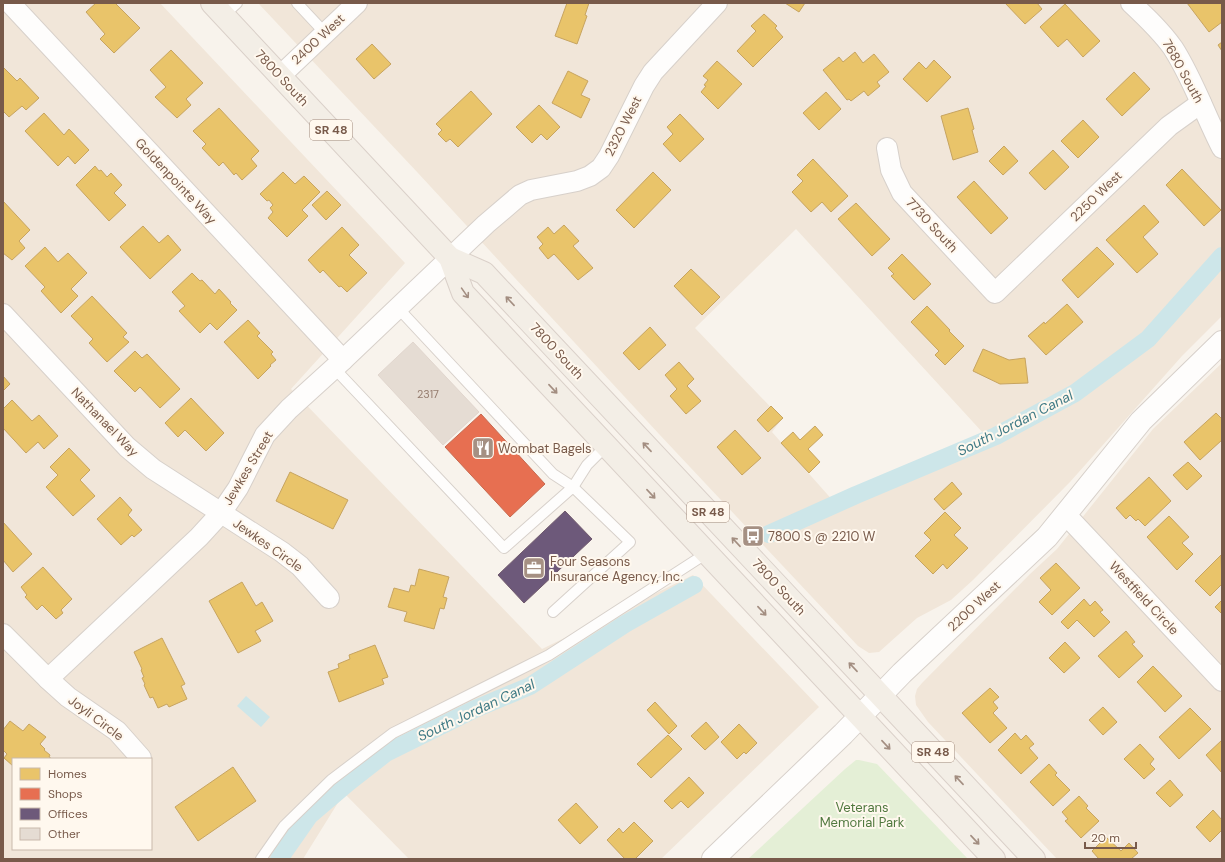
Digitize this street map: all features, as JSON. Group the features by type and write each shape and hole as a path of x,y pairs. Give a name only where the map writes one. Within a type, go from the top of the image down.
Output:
{"main road":[{"name":"7800 South","path":"224,7 280,76 450,258 463,293 994,859"},
{"name":"7800 South","path":"450,258 484,273 1034,859"}],"street":[{"name":"Goldenpointe Way","path":"10,3 338,364"},
{"name":"2400 West","path":"280,76 357,3"},
{"name":"2320 West","path":"450,258 520,194 543,187 577,181 590,176 600,168 609,156 640,93 653,72 717,3"},
{"name":"7680 South","path":"1131,3 1151,21 1173,48 1222,148"},
{"name":"2250 West","path":"995,293 1169,126 1201,103"},
{"name":"7730 South","path":"888,148 891,170 902,193 995,293"},
{"name":"Jewkes Street","path":"48,679 199,537 221,513 238,488 265,435 289,409 450,258"},
{"name":"Nathanael Way","path":"3,314 127,447 141,460 153,470 221,513"},
{"name":"2200 West","path":"713,859 902,673 1047,537 1141,420 1222,342"},
{"name":"Jewkes Circle","path":"221,513 282,552 300,566 329,598"},
{"name":"Westfield Circle","path":"1066,515 1222,681"},
{"name":"Joyli Circle","path":"3,634 68,697 117,731 142,758"}],"lane":[{"path":"297,3 325,33"},
{"path":"398,308 553,474 573,487 630,542 553,612"},
{"path":"338,364 504,548 573,487 587,465 606,446"},
{"path":"261,859 284,826 331,780 393,733 550,655 708,553"}],"shaded area":[{"path":"3,3 160,3 405,263 291,389 542,649 693,575 819,707 661,859 409,859 344,793 303,859 3,859"},
{"path":"258,3 1222,3 1222,316 1182,356 1070,482 973,580 951,600 917,618 879,652 869,653 858,646 659,434 418,173","holes":["796,229 984,434 835,503 772,432 782,419 695,328"]},
{"path":"1222,363 1222,859 1057,859 928,722 916,705 915,696 917,689 1030,574 1057,549 1153,429"}],"green space":[{"name":"Veterans Memorial Park","path":"856,760 877,764 968,859 748,859"}],"water":[{"path":"246,696 270,717 261,727 237,706"}],"building: Homes":[{"path":"96,3 115,3 140,28 114,53 100,39 105,34 86,12"},
{"path":"567,3 589,3 585,15 587,16 577,44 555,36"},
{"path":"785,3 805,3 799,12"},
{"path":"1005,3 1037,3 1042,9 1025,24"},
{"path":"1187,3 1222,3 1222,22 1209,32"},
{"path":"1065,4 1100,41 1083,57 1067,39 1058,47 1040,27"},
{"path":"764,14 777,26 775,28 783,37 753,67 737,51 756,31 751,26"},
{"path":"1222,42 1222,51 1218,45"},
{"path":"372,44 391,64 374,79 356,59"},
{"path":"171,50 203,83 186,99 191,105 177,118 155,97 166,87 150,70"},
{"path":"855,52 863,63 874,54 889,72 877,82 880,86 868,96 864,91 851,101 849,99 847,100 823,70 839,57 843,62"},
{"path":"934,60 951,77 927,102 903,79 919,62 926,69"},
{"path":"717,61 742,84 718,109 701,92 706,86 704,85 708,80 703,76"},
{"path":"3,67 17,81 20,78 39,98 26,110 22,106 9,117 3,111"},
{"path":"568,71 588,81 581,95 590,99 581,118 552,103"},
{"path":"1134,72 1150,89 1122,116 1106,99"},
{"path":"471,91 492,114 458,147 450,139 446,142 438,134 442,130 436,124"},
{"path":"826,92 841,109 819,130 803,113"},
{"path":"539,105 560,127 547,140 541,134 532,143 516,127"},
{"path":"219,108 259,151 251,159 257,166 242,180 236,173 234,175 223,162 219,166 202,148 206,144 193,131"},
{"path":"968,108 978,152 953,160 941,116"},
{"path":"44,113 64,135 69,129 89,150 75,164 68,156 58,166 25,131"},
{"path":"680,114 704,139 680,162 663,144 673,134 667,127"},
{"path":"1083,120 1099,137 1078,158 1061,141"},
{"path":"1004,146 1018,161 1003,175 989,161"},
{"path":"1053,150 1069,167 1045,190 1029,173"},
{"path":"813,159 848,196 831,212 822,202 811,212 792,192 803,181 797,175"},
{"path":"95,166 107,177 111,173 122,185 114,193 126,205 109,221 76,185"},
{"path":"1182,169 1221,210 1204,226 1166,185"},
{"path":"283,172 295,184 304,176 320,192 302,210 308,216 287,237 268,218 273,212 270,208 273,205 269,200 267,201 260,194"},
{"path":"653,172 671,190 634,228 616,210"},
{"path":"974,181 1008,218 991,234 957,197"},
{"path":"327,191 341,205 326,220 312,205"},
{"path":"3,201 30,230 19,241 25,248 12,260 3,253"},
{"path":"856,203 890,239 872,256 838,219"},
{"path":"1144,205 1159,222 1143,237 1158,254 1137,273 1106,240"},
{"path":"564,225 579,241 573,246 593,268 578,280 554,254 548,259 539,248 543,244 537,237 548,227 554,234"},
{"path":"143,226 159,243 168,235 181,250 150,279 120,247"},
{"path":"342,227 359,245 349,255 367,273 347,292 341,286 339,287 323,270 320,273 308,260"},
{"path":"45,247 58,262 68,253 87,273 71,289 78,296 61,313 41,291 45,287 25,266"},
{"path":"1097,247 1114,264 1078,298 1062,280"},
{"path":"902,254 931,284 914,300 891,276 894,274 888,268"},
{"path":"691,269 720,297 702,315 674,286"},
{"path":"192,273 200,281 202,280 215,294 219,289 237,310 217,330 210,323 200,333 179,311 185,306 172,292"},
{"path":"92,296 127,333 123,337 129,342 107,362 89,343 93,339 71,316"},
{"path":"1067,304 1083,322 1046,355 1028,336 1044,322 1045,324"},
{"path":"927,306 964,346 945,365 935,355 939,351 911,322"},
{"path":"248,320 260,333 257,336 273,352 271,354 276,360 258,379 224,342"},
{"path":"650,327 666,345 639,370 623,353"},
{"path":"983,349 1009,360 1025,358 1028,383 1000,384 973,371"},
{"path":"135,351 142,358 147,354 180,389 160,408 140,387 135,392 114,371"},
{"path":"679,362 694,379 687,386 701,401 686,414 670,396 677,389 665,375"},
{"path":"3,376 10,384 3,391"},
{"path":"191,398 224,433 206,451 185,430 178,437 165,423"},
{"path":"12,400 32,421 39,415 58,436 44,449 38,442 26,453 3,428 3,409"},
{"path":"771,406 783,418 768,432 757,420"},
{"path":"1216,413 1222,419 1222,440 1200,460 1184,442"},
{"path":"815,426 823,435 808,449 820,462 809,473 781,443 793,432 800,440"},
{"path":"735,430 761,458 742,475 717,447"},
{"path":"69,448 90,470 80,480 95,496 73,516 46,487 58,475 50,467"},
{"path":"1188,462 1202,476 1187,490 1173,475"},
{"path":"290,472 348,500 333,529 276,501"},
{"path":"1149,477 1171,501 1145,526 1138,519 1136,521 1130,515 1126,519 1116,508"},
{"path":"952,482 962,494 944,510 934,499"},
{"path":"120,497 132,510 128,515 142,530 134,537 132,535 121,545 97,519"},
{"path":"945,512 961,528 954,535 968,548 947,569 943,564 933,574 915,556 931,540 924,533"},
{"path":"1169,516 1189,537 1182,543 1193,554 1177,570 1147,537"},
{"path":"3,522 32,554 13,572 3,560"},
{"path":"1221,555 1222,584 1210,596 1195,581"},
{"path":"1056,563 1080,588 1052,615 1039,602 1051,590 1040,578"},
{"path":"43,567 72,599 61,610 63,613 56,619 42,605 37,610 25,597 27,595 21,587"},
{"path":"419,569 449,577 443,597 447,598 444,609 440,608 434,629 404,621 407,612 388,607 394,588 409,592 411,585 415,586"},
{"path":"242,582 256,606 262,602 273,621 255,631 261,641 238,653 209,601"},
{"path":"1084,599 1090,606 1095,601 1103,610 1100,612 1110,622 1094,637 1077,620 1068,629 1061,622"},
{"path":"1222,600 1222,614 1215,607"},
{"path":"1126,631 1135,642 1132,644 1143,656 1119,678 1098,656"},
{"path":"162,638 185,684 181,686 187,699 169,707 167,704 158,708 153,697 150,698 144,685 142,669 134,652"},
{"path":"1065,642 1080,658 1064,673 1049,658"},
{"path":"375,645 388,677 382,679 384,684 339,702 328,672 339,668 338,664 350,659 349,655"},
{"path":"1153,666 1182,696 1165,712 1137,682"},
{"path":"990,688 999,697 993,702 998,708 993,713 1007,728 990,743 962,713"},
{"path":"655,702 677,726 669,734 647,710"},
{"path":"1103,707 1117,722 1103,735 1089,720"},
{"path":"1190,708 1211,729 1179,759 1159,737"},
{"path":"10,721 23,731 29,724 46,737 40,744 50,755 49,757 50,758 12,758 12,765 4,758 7,754 3,750 3,730"},
{"path":"706,722 719,737 705,750 691,736"},
{"path":"739,724 757,743 746,754 744,752 737,759 721,742"},
{"path":"1015,733 1021,740 1026,735 1034,744 1029,748 1038,758 1021,774 998,750"},
{"path":"668,735 682,749 651,778 637,764"},
{"path":"1222,740 1222,773 1206,755"},
{"path":"1140,744 1154,759 1150,764 1155,769 1144,779 1124,759"},
{"path":"1049,764 1057,773 1055,775 1070,790 1053,806 1030,782"},
{"path":"233,767 256,801 198,841 175,807"},
{"path":"689,777 704,793 688,808 681,801 672,809 664,801"},
{"path":"1170,780 1183,795 1170,807 1156,793"},
{"path":"1079,796 1088,806 1086,808 1099,821 1081,838 1065,821 1068,819 1062,812"},
{"path":"576,803 598,827 580,844 558,820"},
{"path":"1213,810 1222,820 1222,830 1210,842 1196,827"},
{"path":"634,822 653,841 635,859 625,859 607,840 619,828 623,833"},
{"path":"1106,837 1121,851 1129,843 1138,853 1131,859 1099,859 1092,851"}],"building: Shops":[{"path":"481,414 545,484 510,517 445,447"}],"building: Offices":[{"path":"565,511 592,539 524,603 498,575"}],"building: Other":[{"path":"413,342 479,412 443,445 378,375"}],"waterway":[{"name":"South Jordan Canal","path":"769,534 856,495 996,436 1075,393 1148,339 1222,256"},
{"name":"South Jordan Canal","path":"279,859 309,816 386,753 475,709 530,686 625,624 694,585"}],"place":[{"name":"Wombat Bagels","path":"483,448"},
{"name":"7800 S @ 2210 W","path":"753,536"},
{"name":"Four Seasons Insurance Agency, Inc.","path":"534,568"}]}
